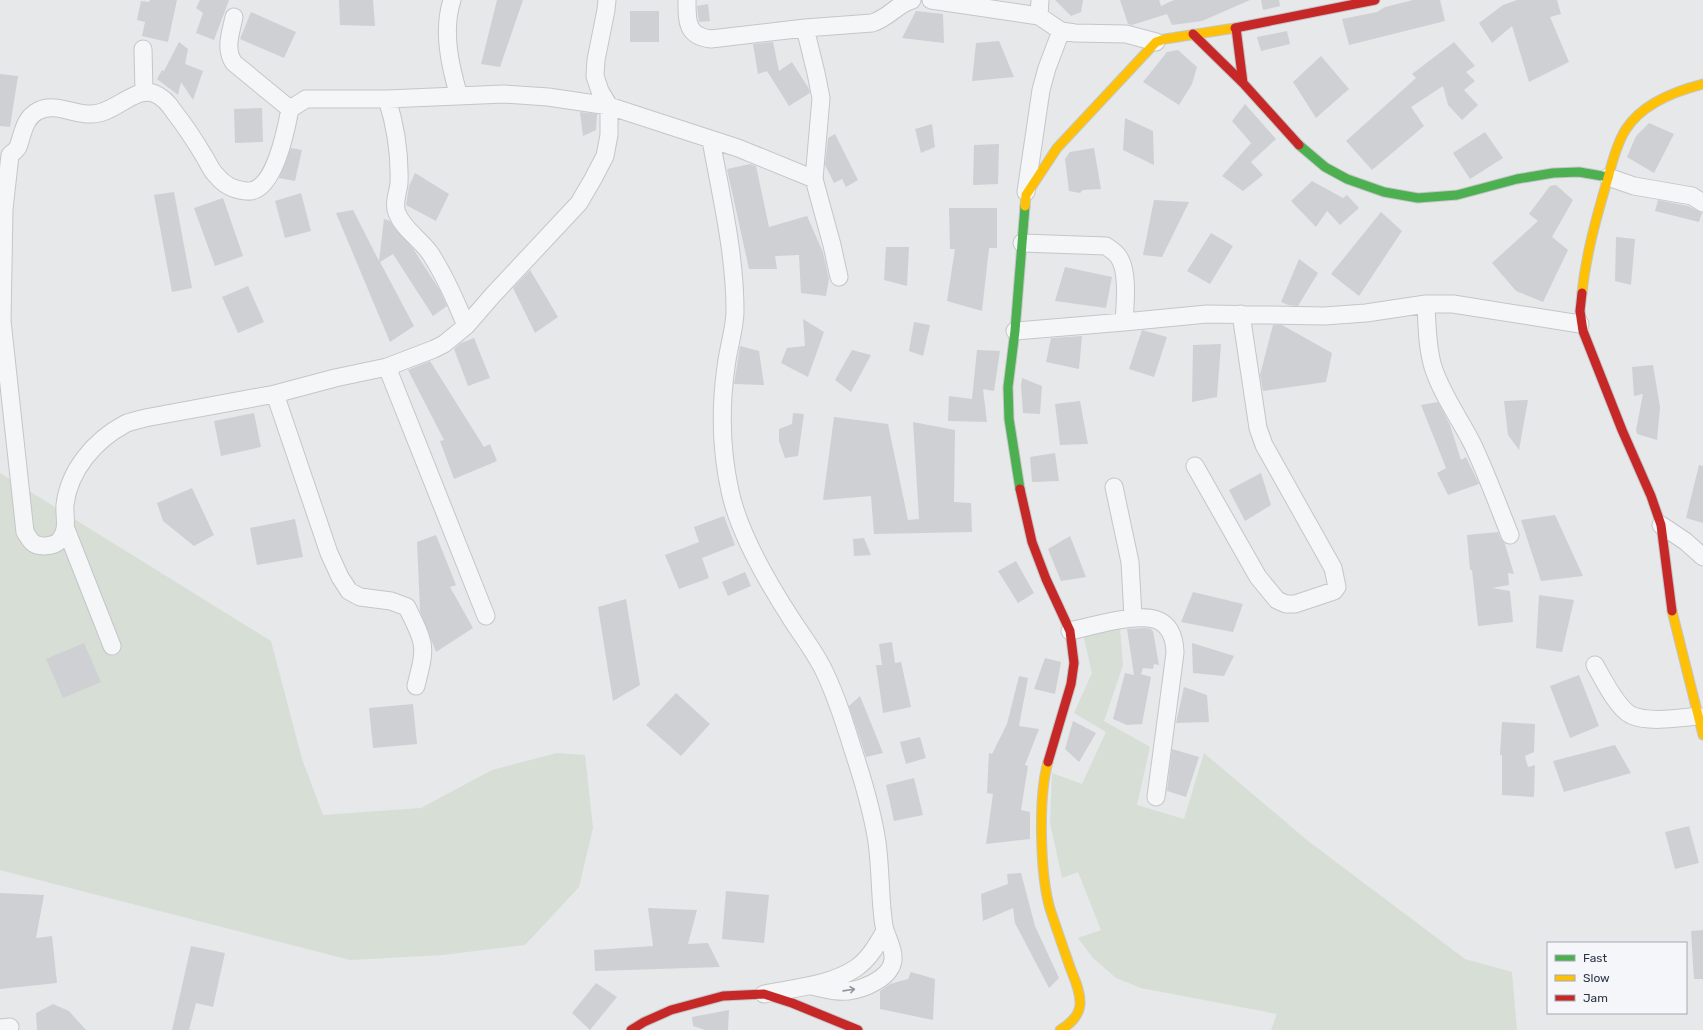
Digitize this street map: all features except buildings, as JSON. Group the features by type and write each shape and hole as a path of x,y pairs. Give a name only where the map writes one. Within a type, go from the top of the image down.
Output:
{"street":[{"path":"452,0 448,27 450,55 459,96"},
{"path":"112,646 66,529 65,506 68,492 80,465 95,445 120,427 145,418 275,394 335,378 387,367 434,349 466,326 578,204 605,156 609,135 609,106 600,91 595,76 596,60 607,0"},
{"path":"687,0 687,19 690,27 702,38 711,39 805,28 872,23 881,20 903,4 912,0"},
{"path":"931,0 1040,8 1061,31 1075,33 1126,34 1156,42"},
{"path":"1026,195 1057,148 1156,42 1193,34 1236,28 1375,0"},
{"path":"234,17 228,48 229,56 234,63 290,109"},
{"path":"805,28 821,98 814,179 839,277"},
{"path":"1236,28 1243,83"},
{"path":"1060,1030 1067,1026 1076,1016 1080,1005 1077,986 1050,908 1043,874 1042,807 1046,769 1071,684 1074,663 1070,631 1046,579 1032,542 1020,490 1010,419 1008,387 1015,330 1026,195 1042,90 1047,68 1061,31"},
{"path":"1193,34 1243,83 1286,132 1326,167 1347,179 1384,192 1418,198 1457,195 1517,179 1553,173 1580,172 1608,177 1634,186 1692,196 1703,203"},
{"path":"143,49 144,92"},
{"path":"1703,84 1686,88 1642,111 1625,130 1614,155 1600,207 1582,292 1580,324 1624,434 1651,495 1661,525 1674,621 1703,735"},
{"path":"66,529 59,541 46,546 33,543 25,532 2,321 5,154 18,148 22,130 27,121 37,111 48,108 62,109 75,113 92,114 106,112 132,96 144,92 152,92 170,106 186,127 216,176 236,190 249,191 259,188 267,181 283,141 290,109 306,99 387,99 504,94 548,97 609,106 738,148 814,179"},
{"path":"387,99 394,120 398,150 399,184 395,206 397,214 416,239 429,252 449,286 466,326"},
{"path":"711,140 730,241 735,286 735,315 729,346 722,409 725,460 730,492 737,517 748,542 777,597 825,671 842,713 870,804 877,844 885,932 893,953 893,963 883,977 866,986 848,992 810,986"},
{"path":"1022,242 1106,246 1114,251 1119,256 1123,269 1125,285 1124,322"},
{"path":"1015,330 1207,314 1324,316 1366,313 1426,304 1453,304 1580,324"},
{"path":"1426,304 1432,366 1439,383 1478,457 1510,535"},
{"path":"1195,466 1258,577 1277,600 1286,604 1295,604 1334,591 1337,587 1333,568 1273,464 1258,428 1241,314"},
{"path":"387,367 486,616"},
{"path":"275,394 329,553 340,577 349,591 360,597 391,601 407,607 415,622 422,641 421,662 416,686"},
{"path":"1114,487 1130,562 1133,617"},
{"path":"1661,525 1685,541 1703,557"},
{"path":"1070,631 1133,617 1153,618 1163,622 1172,633 1175,644 1175,653 1156,797"},
{"path":"1595,665 1620,706 1630,715 1644,718 1662,719 1698,716"},
{"path":"631,1030 644,1022 671,1010 724,996 764,994 810,986 843,974 856,968 876,948 885,932"},
{"path":"764,994 792,1003 858,1030"}],"shaded area":[{"path":"0,473 271,641 302,759 323,815 421,808 492,770 557,753 585,755 593,828 579,887 525,945 443,955 350,960 0,870"},
{"path":"1120,628 1123,665 1104,721 1150,747 1137,805 1184,819 1204,753 1308,841 1465,959 1512,972 1517,1030 1271,1030 1277,1014 1141,988 1116,978 1093,958 1078,938 1101,930 1078,872 1062,878 1050,823 1052,773 1082,784 1106,732 1074,713 1092,673 1083,634"}],"traffic: fast":[{"path":"1299,145 1325,167 1347,179 1384,192 1418,198 1457,195 1517,179 1553,173 1579,172 1608,177"},
{"path":"1020,489 1009,419 1008,387 1015,331 1025,206"}],"traffic: slow":[{"path":"1025,206 1026,195 1057,148 1156,42 1165,39 1235,28"},
{"path":"1582,293 1586,264 1596,220 1617,146 1623,134 1633,120 1650,106 1681,90 1703,84"},
{"path":"1672,611 1703,735"},
{"path":"1048,762 1045,777 1042,815 1042,856 1044,876 1050,909 1080,996 1078,1013 1067,1026 1060,1030"}],"traffic: jam":[{"path":"1235,28 1375,0"},
{"path":"1236,28 1243,83"},
{"path":"1193,34 1243,83 1299,145"},
{"path":"1582,293 1580,311 1583,331 1622,430 1651,496 1661,525 1672,611"},
{"path":"1020,489 1032,542 1046,579 1070,631 1074,663 1071,684 1048,762"},
{"path":"631,1030 644,1022 671,1010 723,996 764,994 792,1003 858,1030"}]}
